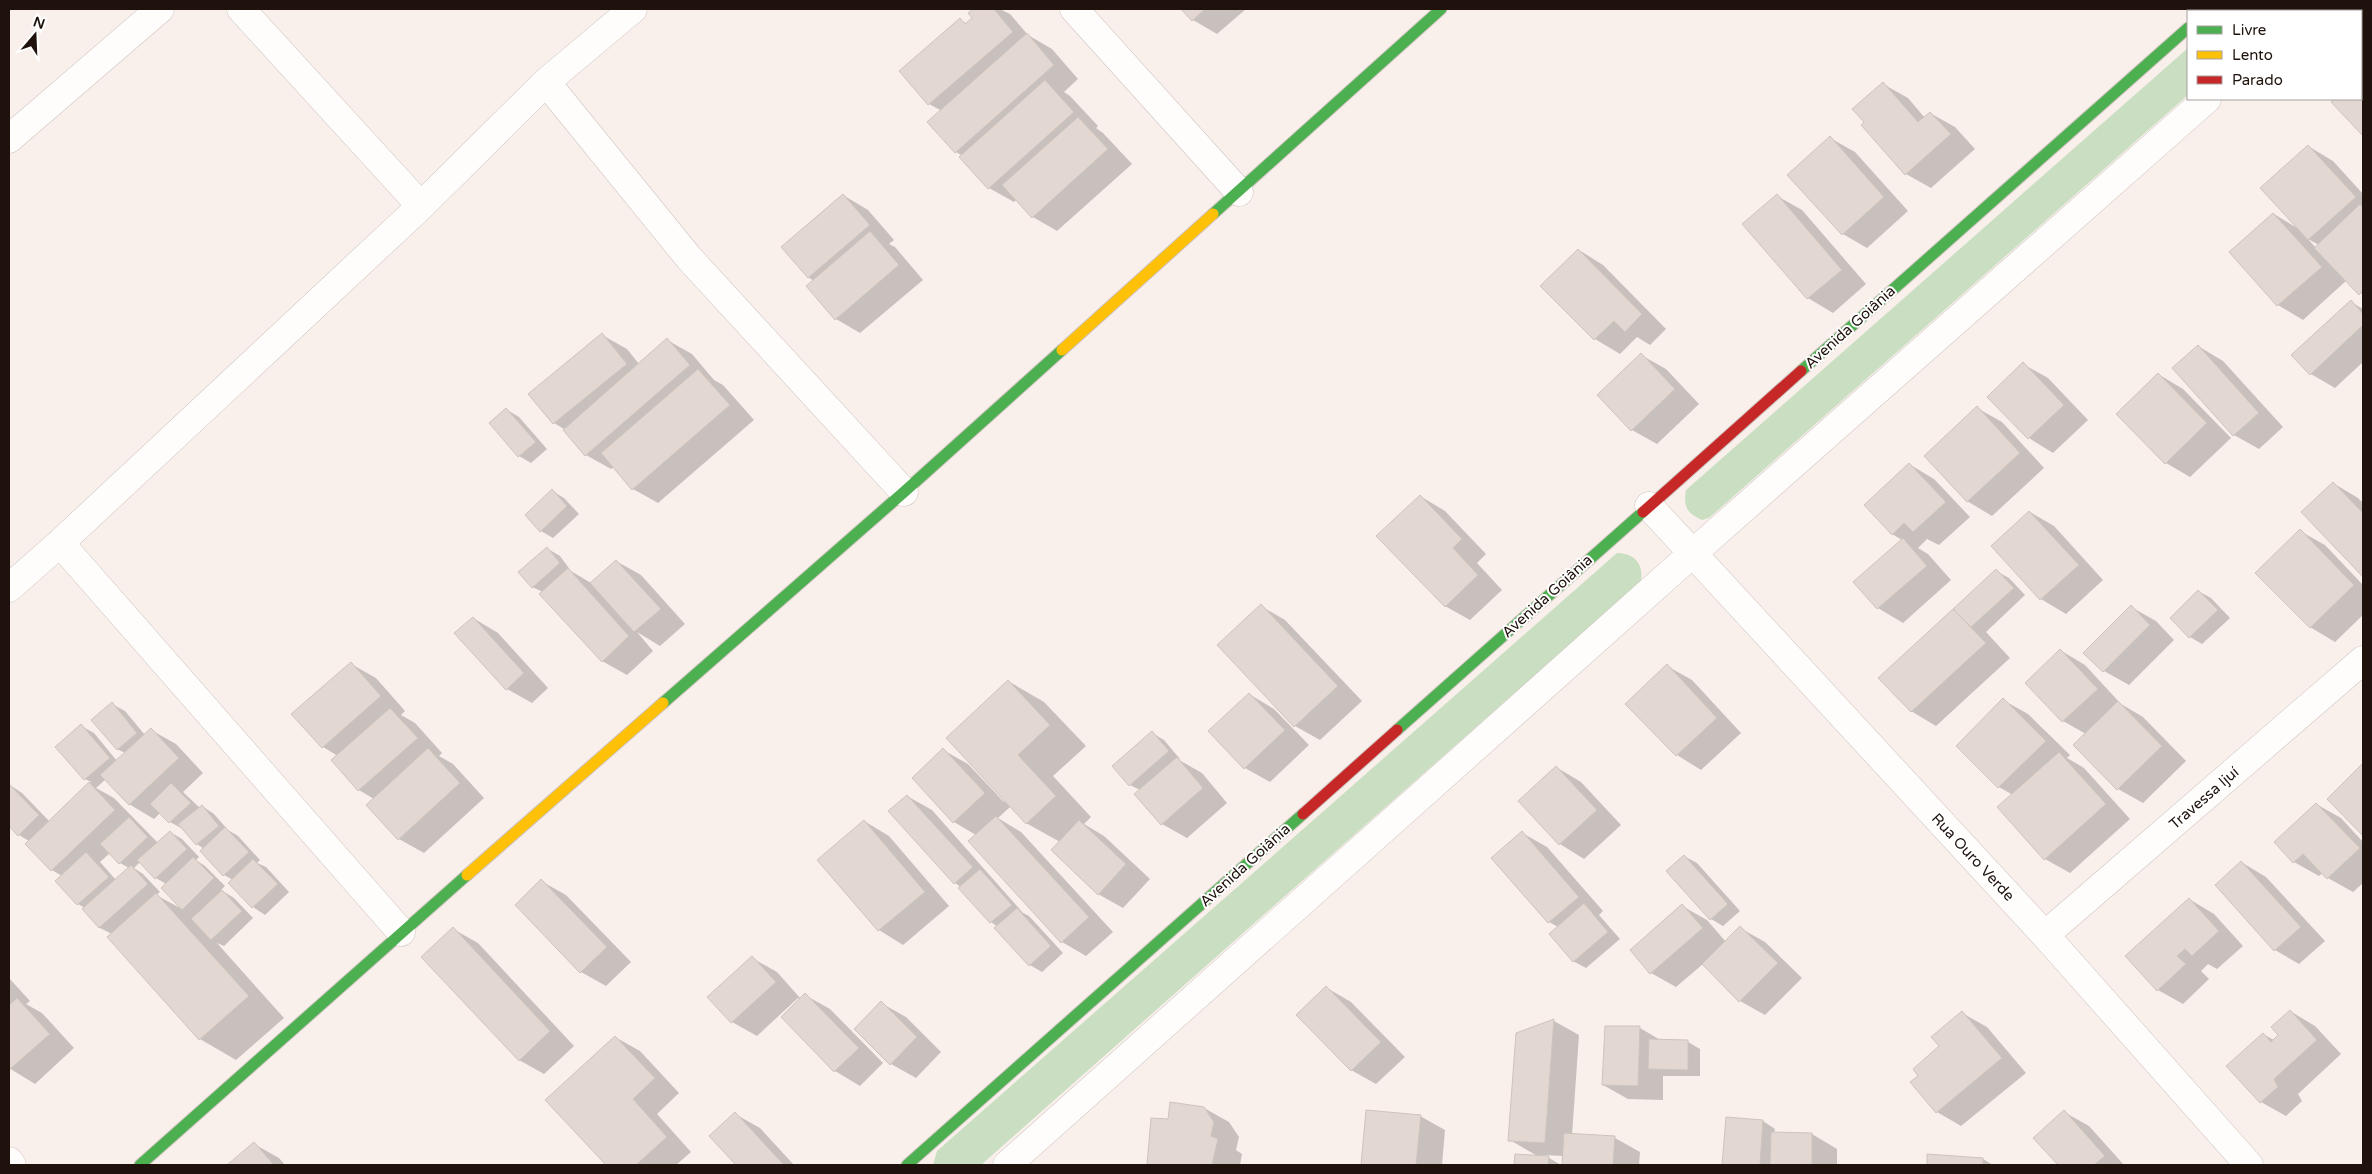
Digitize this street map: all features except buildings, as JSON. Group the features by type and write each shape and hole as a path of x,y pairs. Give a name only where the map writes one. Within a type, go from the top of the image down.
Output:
{"street":[{"path":"9,139 160,9"},
{"path":"241,9 421,206"},
{"path":"9,588 60,543 421,206 546,82 633,9"},
{"path":"1074,9 1239,192"},
{"path":"140,1165 401,932 904,492 1441,9"},
{"name":"Avenida Goiânia","path":"907,1165 2187,29"},
{"path":"546,82 689,258 904,492"},
{"path":"1007,1165 1693,553 2206,100"},
{"name":"Rua Ouro Verde","path":"1649,506 2046,935 2249,1165"},
{"path":"60,543 401,932"},
{"name":"Travessa Ijuí","path":"2046,935 2363,660"},
{"path":"9,1161 12,1165"}],"green space":[{"path":"2187,49 2187,96 1709,518 1702,520 1687,509 1685,501 1686,490"},
{"path":"1617,553 1633,557 1641,569 1641,581 981,1165 933,1165 937,1151"}],"traffic: fast":[{"path":"1213,214 1441,9"},
{"path":"1801,371 2187,29"},
{"path":"663,703 904,492 1062,350"},
{"path":"1397,730 1643,512"},
{"path":"907,1165 1303,814"},
{"path":"140,1165 467,875"}],"traffic: slow":[{"path":"1062,350 1213,214"},
{"path":"467,875 663,703"}],"traffic: jam":[{"path":"1643,512 1801,371"},
{"path":"1303,814 1397,730"}]}
